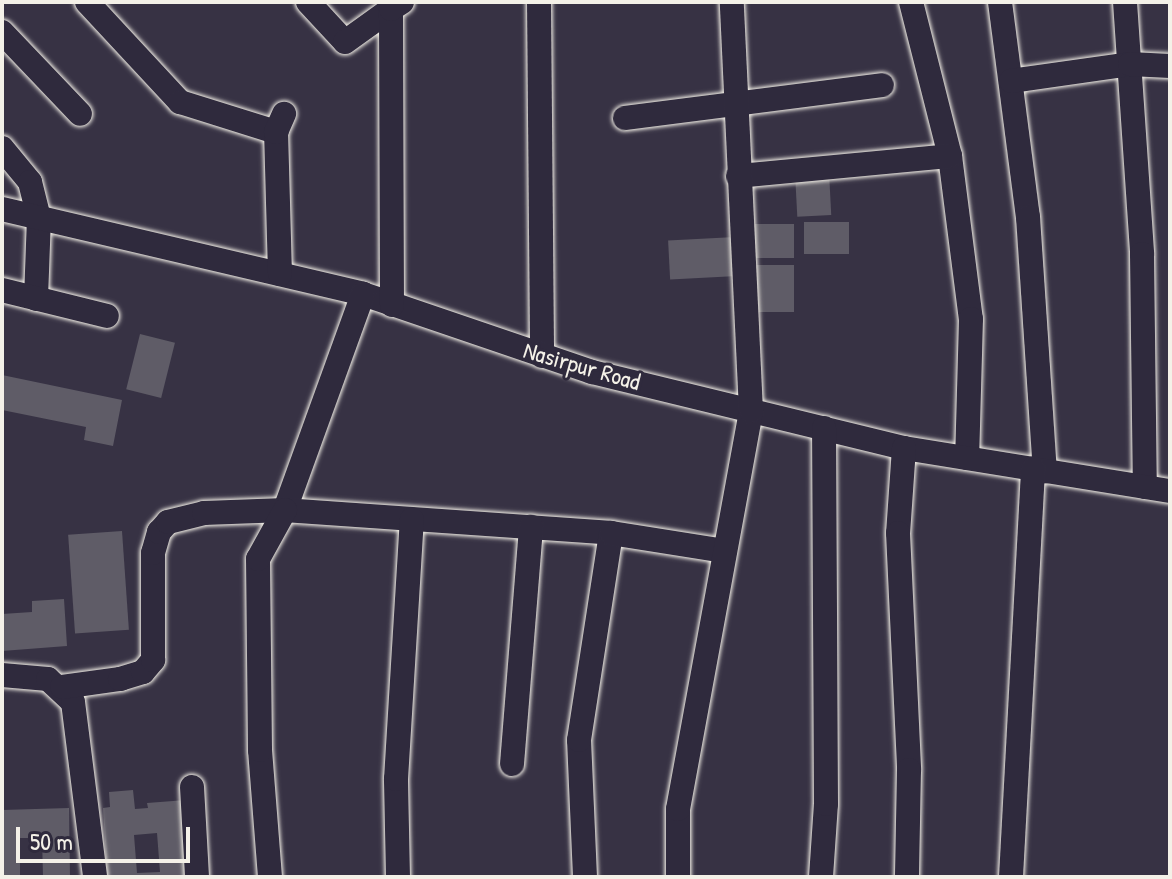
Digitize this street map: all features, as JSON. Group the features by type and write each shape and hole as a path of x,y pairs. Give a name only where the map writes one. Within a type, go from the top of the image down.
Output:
{"street":[{"path":"87,2 180,102 280,123 280,274"},
{"path":"308,2 345,42 396,6"},
{"path":"539,2 542,356"},
{"path":"678,877 678,809 751,411 732,2"},
{"path":"911,2 950,156 971,319 967,458"},
{"path":"1000,2 1028,217 1039,470 1011,877"},
{"path":"1125,2 1142,254 1145,487"},
{"path":"392,305 396,6"},
{"path":"2,32 80,114"},
{"path":"1011,81 1130,64 1170,66"},
{"path":"625,118 882,85"},
{"path":"2,148 30,182 39,217 36,299"},
{"path":"738,176 950,156"},
{"name":"Nasirpur Road","path":"2,209 363,294 542,356 904,448 1170,491"},
{"path":"2,290 107,316"},
{"path":"270,877 259,706 258,559 285,510 363,294"},
{"path":"824,428 825,876"},
{"path":"904,448 898,533 909,770 907,877"},
{"path":"2,675 29,674 62,687 143,672 153,660 153,553 159,532 168,522 204,513 285,510 531,527 611,533 725,551"},
{"path":"398,877 396,779 412,519"},
{"path":"512,764 531,527"},
{"path":"585,877 579,740 611,533"},
{"path":"62,687 73,702 77,721 95,877"},
{"path":"192,787 197,877"}],"building":[{"path":"829,172 831,215 797,217 795,174"},
{"path":"804,222 849,222 849,254 804,254"},
{"path":"751,224 794,224 794,258 751,258"},
{"path":"735,237 737,276 670,279 668,241"},
{"path":"752,265 794,265 794,312 752,312"},
{"path":"140,334 175,343 161,398 126,389"},
{"path":"2,375 122,400 113,446 84,440 86,427 2,410"},
{"path":"122,531 129,630 75,634 68,535"},
{"path":"64,599 67,646 2,651 2,614 32,612 32,601"},
{"path":"133,790 135,809 148,808 147,803 186,800 191,877 107,875 103,808 110,807 109,792","holes":["157,833 160,872 137,873 134,835"]},
{"path":"69,808 70,877 43,877 42,838 20,838 20,877 2,877 2,810"}]}
